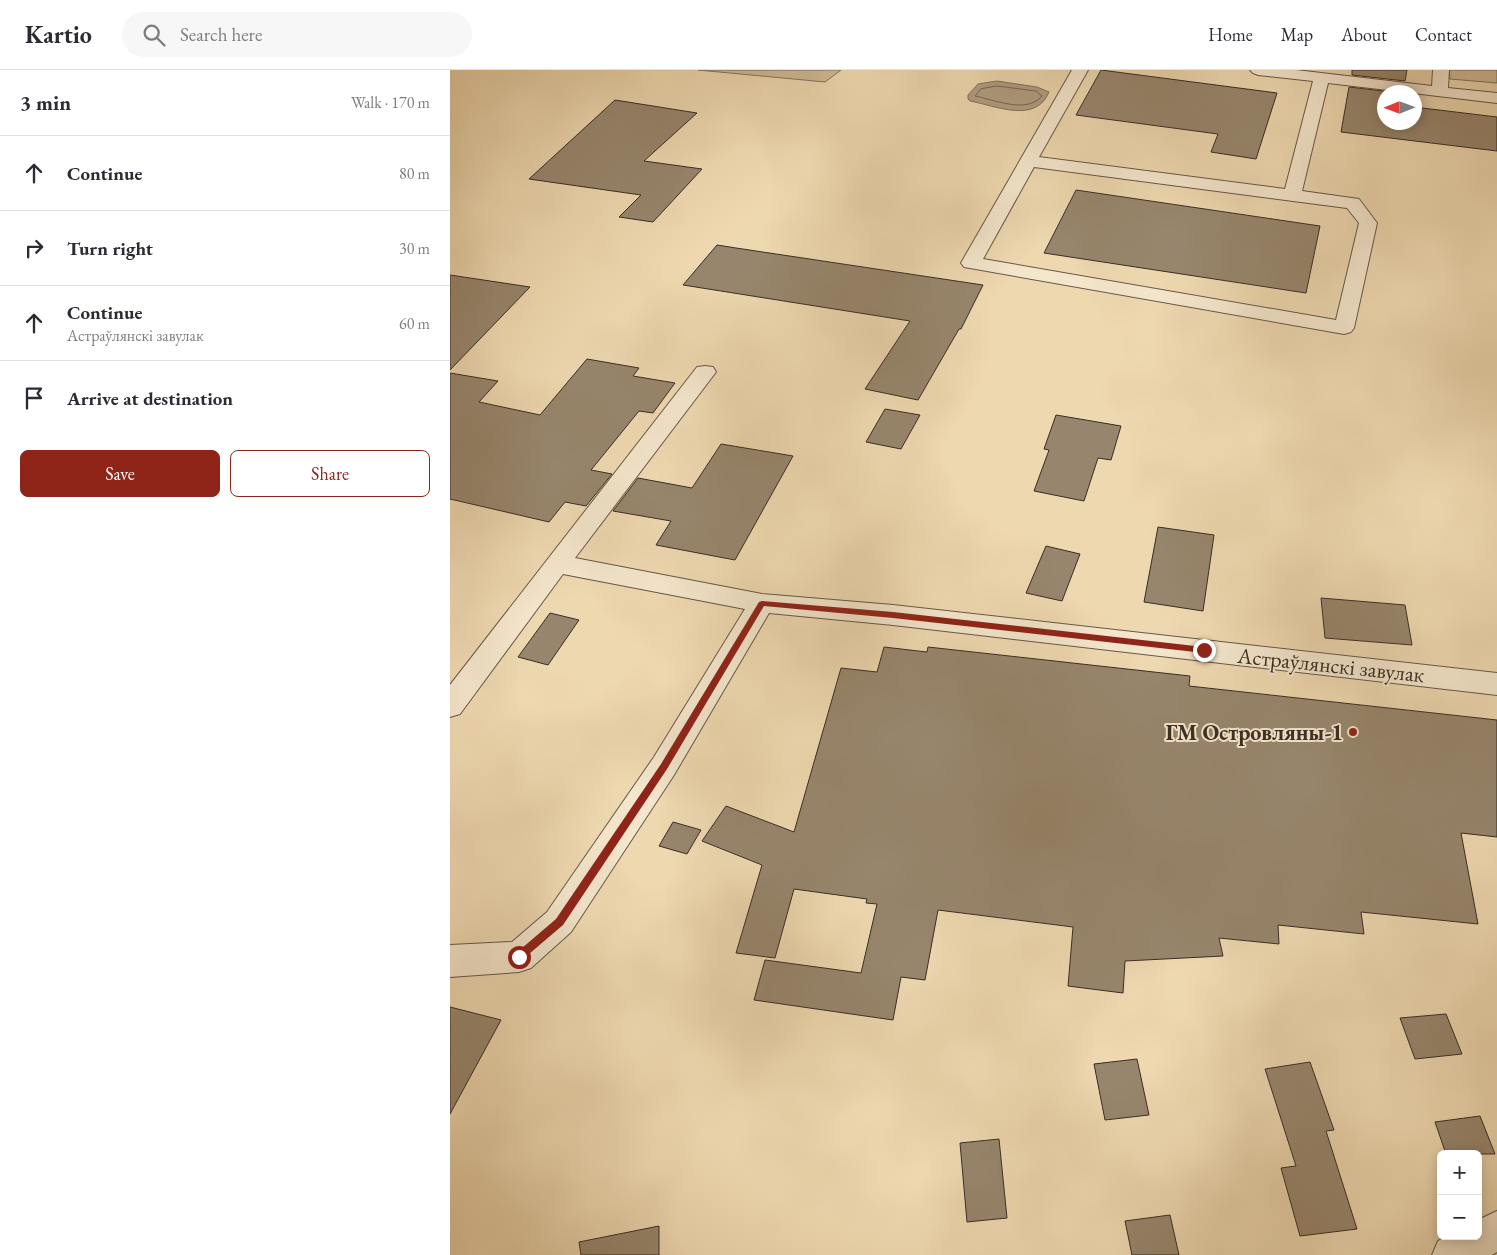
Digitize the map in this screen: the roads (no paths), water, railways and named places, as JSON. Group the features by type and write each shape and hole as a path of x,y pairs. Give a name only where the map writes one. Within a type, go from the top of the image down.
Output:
{"street":[{"path":"1028,161 1353,203 1368,223 1344,328 971,263 1028,161 1080,70"},
{"path":"1258,70 1497,98"},
{"path":"1440,92 1441,70"},
{"path":"1292,195 1322,78"},
{"path":"450,706 705,372"},
{"name":"Астраўлянскі завулак","path":"558,564 762,604 926,619 1497,684"},
{"path":"450,961 519,957 559,922 664,766 762,604"},
{"path":"1452,1255 1497,1231"}],"water":[{"path":"997,81 1037,87 1049,92 1043,102 1035,108 1025,110 1003,109 968,99 968,95 978,84"}],"place":[{"name":"ГМ Островляны-1","path":"1353,732"}]}
